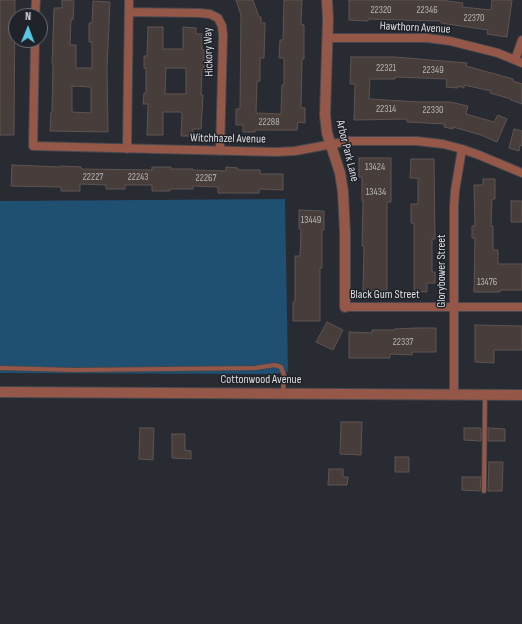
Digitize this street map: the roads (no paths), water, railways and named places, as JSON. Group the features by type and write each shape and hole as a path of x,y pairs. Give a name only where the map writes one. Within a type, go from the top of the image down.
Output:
{"street":[{"path":"127,149 129,0"},
{"name":"Arbor Park Lane","path":"327,0 325,116 327,133 340,174 343,192 345,234 345,307"},
{"name":"Hickory Way","path":"129,12 200,13 210,14 218,18 222,26 220,151"},
{"name":"Hawthorn Avenue","path":"327,38 427,38 476,46 518,61"},
{"path":"518,61 522,40"},
{"name":"Witchhazel Avenue","path":"35,48 33,146 220,151 295,151 349,141 417,141 443,144 479,154 522,174"},
{"name":"Glorybower Street","path":"454,394 455,191 462,149"},
{"name":"Black Gum Street","path":"345,307 522,307"},
{"name":"Cottonwood Avenue","path":"0,392 522,395"}],"lane":[{"path":"0,368 75,370 255,368 275,365 281,368 284,375 283,393"},
{"path":"484,491 485,394"}],"water":[{"path":"285,199 288,372 272,374 0,373 0,201"}]}
